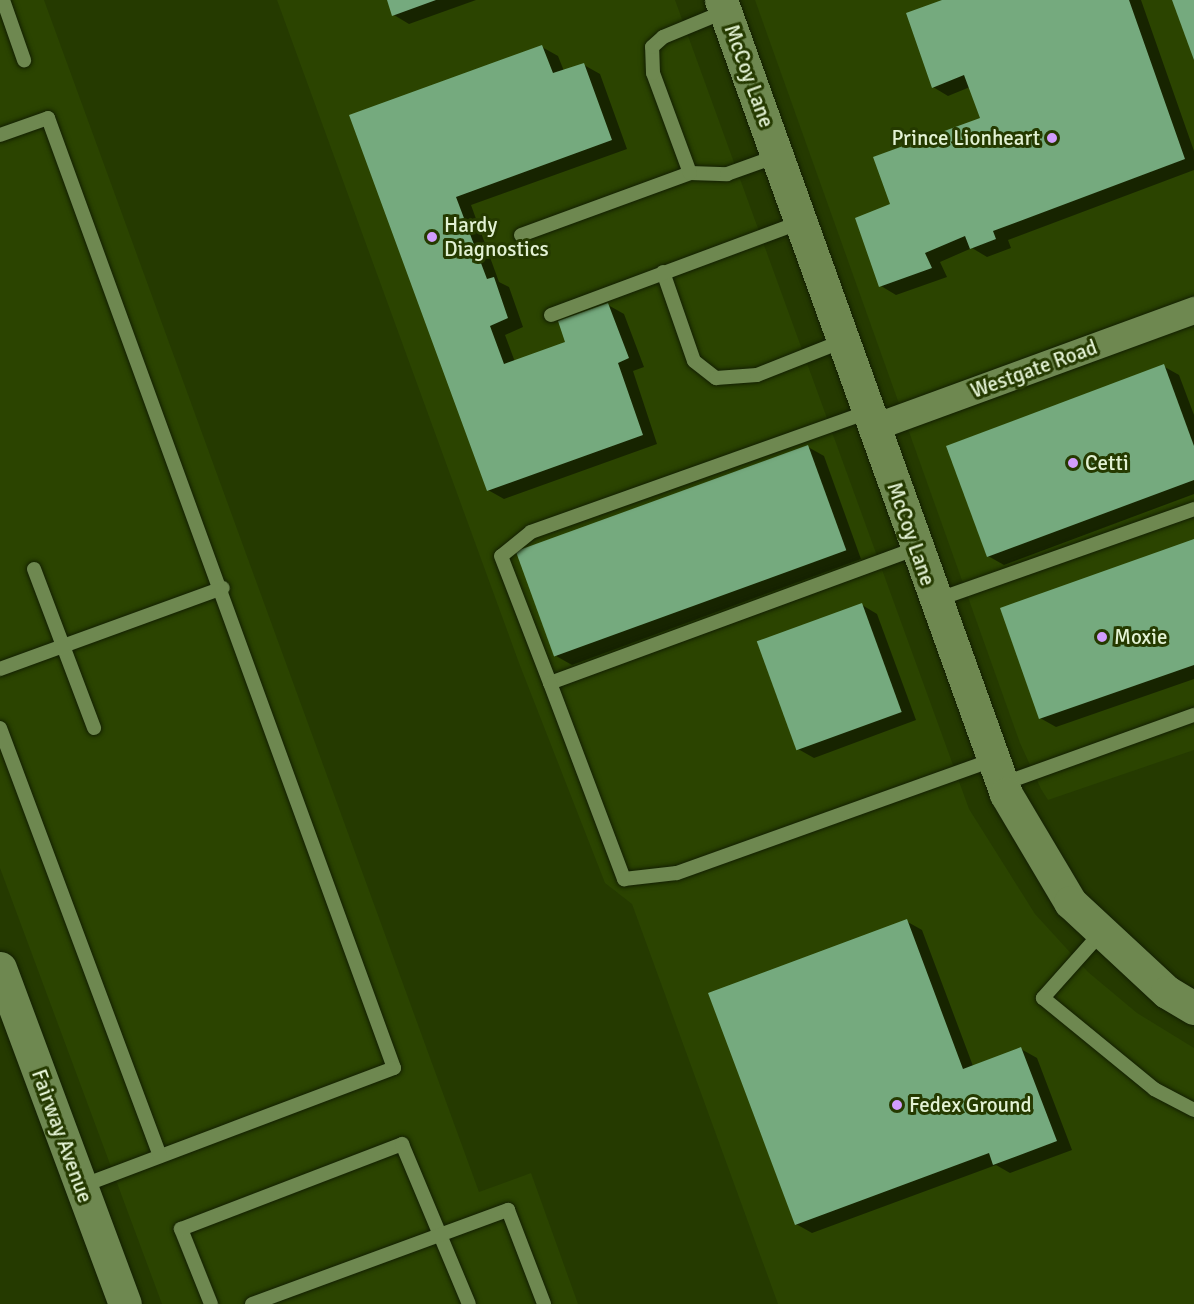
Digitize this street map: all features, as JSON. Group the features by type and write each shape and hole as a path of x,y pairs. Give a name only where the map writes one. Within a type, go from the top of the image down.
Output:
{"street":[{"name":"McCoy Lane","path":"723,6 997,772 1070,902 1100,934 1194,1008"},
{"name":"Westgate Road","path":"871,419 1194,310"},
{"name":"Fairway Avenue","path":"0,968 125,1304"}],"lane":[{"path":"3,0 24,60"},
{"path":"690,173 653,73 652,47 663,37 723,6"},
{"path":"0,135 48,118 223,588 394,1068 81,1186"},
{"path":"520,236 690,173 727,174 777,156"},
{"path":"551,315 801,222"},
{"path":"663,272 694,361 716,378 757,375 843,341"},
{"path":"871,419 531,532 501,556 624,879 677,873 997,772 1194,715"},
{"path":"934,600 1194,509"},
{"path":"550,683 916,548"},
{"path":"34,569 94,728"},
{"path":"0,669 223,588"},
{"path":"0,728 160,1156"},
{"path":"1100,934 1043,998 1154,1089 1194,1110"},
{"path":"211,1304 181,1229 402,1144 442,1234 469,1304"},
{"path":"252,1304 508,1210 544,1304"}],"shaded area":[{"path":"0,0 44,0 479,1192 531,1173 578,1304 162,1304 0,868"},
{"path":"277,0 675,0 969,809 1035,914 1088,972 1137,1013 1194,1048 1194,1304 778,1304 632,904 605,883 519,663"},
{"path":"755,0 1194,0 1194,750 1048,800 1041,789 1020,743"}],"building":[{"path":"387,0 436,0 392,16"},
{"name":"Prince Lionheart","path":"942,0 1129,0 1185,159 993,231 996,239 970,249 965,236 925,253 932,268 879,287 855,218 890,204 873,157 980,118 964,75 932,88 906,13"},
{"path":"1172,0 1194,0 1194,60"},
{"name":"Hardy Diagnostics","path":"542,45 553,73 584,63 612,140 456,197 487,279 494,277 508,318 490,326 504,364 565,342 558,321 608,303 629,358 618,363 643,435 487,491 349,115"},
{"name":"Cetti","path":"1164,364 1194,446 1194,480 987,557 946,446"},
{"path":"808,445 846,550 554,657 516,551"},
{"name":"Moxie","path":"1194,539 1194,665 1039,719 1000,608"},
{"path":"862,603 902,712 796,750 757,641"},
{"name":"Fedex Ground","path":"907,919 963,1069 1021,1047 1057,1141 993,1165 989,1153 795,1225 708,993"}],"place":[{"name":"Prince Lionheart","path":"1052,138"},
{"name":"Hardy Diagnostics","path":"432,237"},
{"name":"Cetti","path":"1073,463"},
{"name":"Moxie","path":"1102,637"},
{"name":"Fedex Ground","path":"897,1105"}]}
